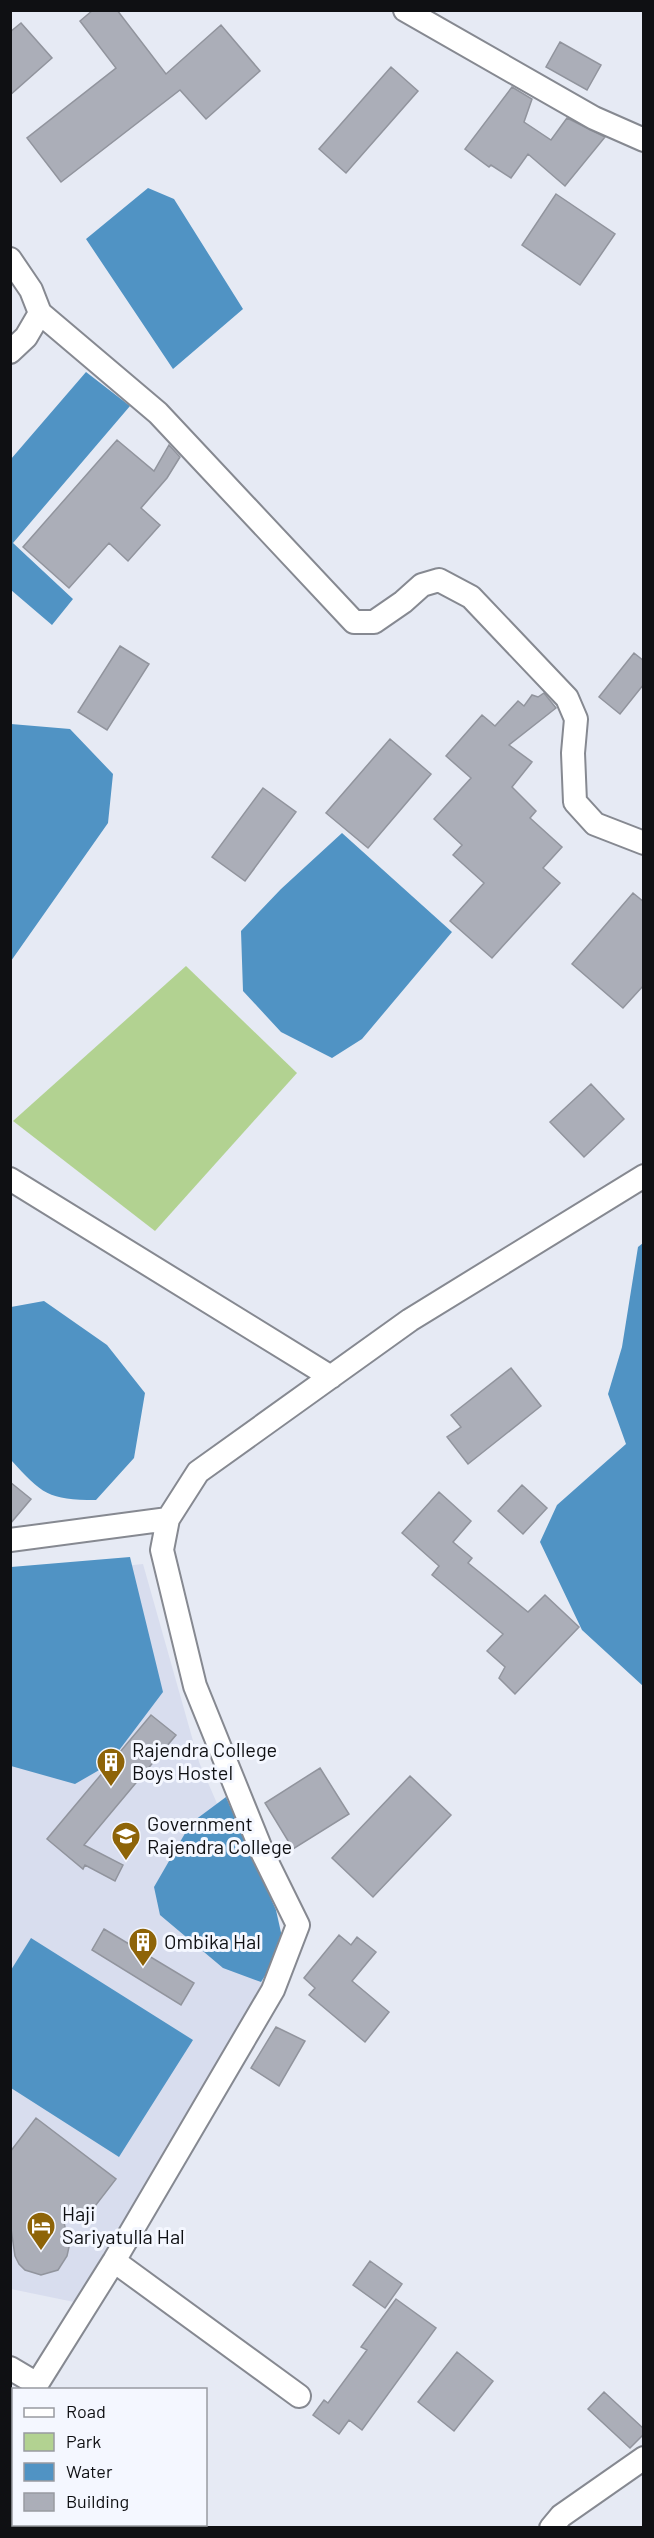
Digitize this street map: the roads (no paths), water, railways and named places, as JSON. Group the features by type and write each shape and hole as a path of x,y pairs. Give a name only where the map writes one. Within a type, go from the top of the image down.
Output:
{"street":[{"path":"405,10 594,118 644,140"},
{"path":"10,259 30,290 40,313 158,413 241,505 354,622 374,622 422,585 440,580 471,597 567,698 576,719 573,753 575,802 595,824 644,843"},
{"path":"10,352 26,337 40,313"},
{"path":"10,2368 35,2387 114,2260 273,1990 298,1925 263,1854 195,1686 162,1550 168,1519 198,1472 410,1320 644,1176"},
{"path":"10,1179 331,1377"},
{"path":"10,1540 168,1519"},
{"path":"114,2260 299,2396"},
{"path":"550,2528 561,2516 644,2458"}],"water":[{"path":"148,188 174,199 243,309 173,369 86,239"},
{"path":"86,372 130,406 13,543 73,599 52,625 11,590 11,459"},
{"path":"11,724 70,729 113,774 108,823 11,961"},
{"path":"342,833 452,932 362,1039 332,1058 281,1032 243,991 241,931 281,889"},
{"path":"643,1243 643,1686 582,1630 540,1542 557,1505 626,1444 608,1394 622,1347 638,1247"},
{"path":"44,1301 107,1345 145,1393 134,1458 96,1500 67,1499 47,1493 31,1481 11,1460 11,1307"},
{"path":"130,1557 163,1692 108,1765 75,1784 11,1766 11,1567"},
{"path":"226,1797 276,1910 284,1946 261,1982 223,1968 160,1915 154,1887 191,1823"},
{"path":"31,1938 193,2040 119,2157 11,2088 11,1970"}],"place":[{"name":"Rajendra College Boys Hostel","path":"111,1788"},
{"name":"Government Rajendra College","path":"126,1862"},
{"name":"Ombika Hal","path":"143,1968"},
{"name":"Haji Sariyatulla Hal","path":"41,2252"}]}
